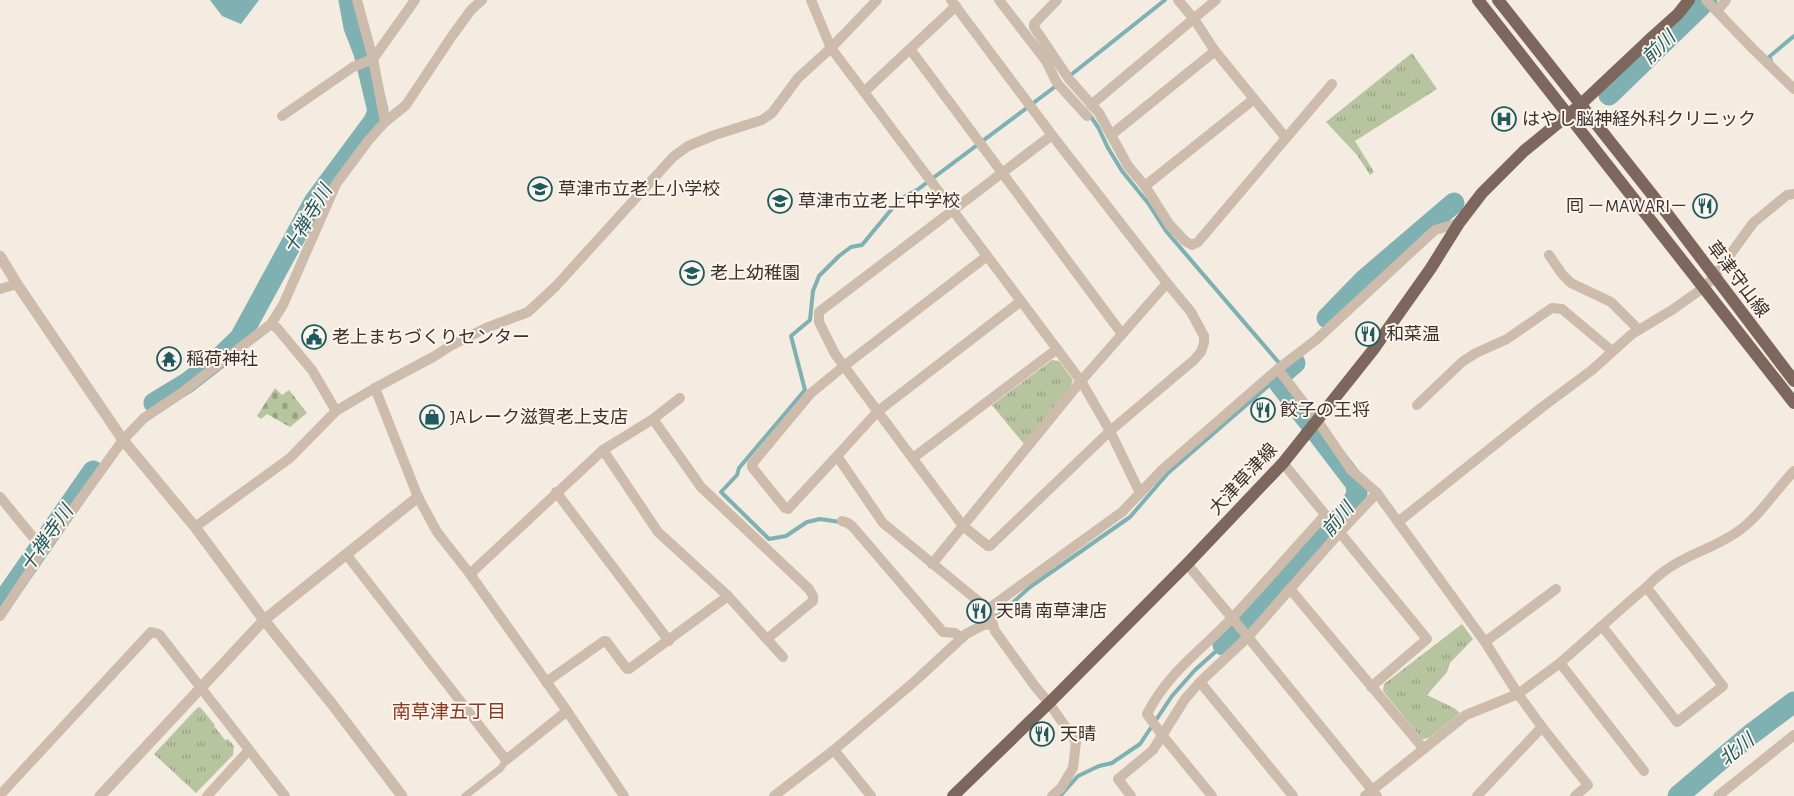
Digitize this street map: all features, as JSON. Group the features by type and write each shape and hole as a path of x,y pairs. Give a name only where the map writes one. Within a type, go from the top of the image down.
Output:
{"main road":[{"path":"1478,0 1567,115"},
{"path":"1498,0 1580,104 1678,14 1689,0"},
{"name":"大津草津線","path":"953,796 1049,703 1187,564 1283,463 1374,350 1431,268 1459,223 1482,193 1524,151 1580,104"},
{"name":"草津守山線","path":"1580,104 1669,216 1794,381"},
{"name":"草津守山線","path":"1567,115 1794,403"}],"street":[{"path":"357,0 368,61 385,122"},
{"path":"282,116 353,67 368,61 415,0"},
{"path":"0,616 45,548 123,440 144,418 180,394 271,324 283,305 336,184 368,141 385,122 406,104 471,10 482,0"},
{"path":"811,0 831,48 1081,381 1110,431 1140,493"},
{"path":"195,527 290,458 336,411 486,328 528,312 556,286 673,157 688,146 762,120 772,113 798,78 831,48 877,0"},
{"path":"999,0 1099,113 1128,166 1145,186 1169,224 1185,242 1192,245 1198,242 1332,84"},
{"path":"1057,0 1034,24 1034,28 1058,83 1087,116"},
{"path":"1178,0 1216,51 1286,138"},
{"path":"1091,104 1216,0"},
{"path":"1706,0 1792,82"},
{"path":"1717,12 1726,0"},
{"path":"865,91 910,49 953,3 1052,135 1191,312 1204,336 1201,352 1194,360 1110,431 988,546 963,526 913,458 876,412 835,354 819,322 819,312 1052,135"},
{"path":"910,49 1122,334"},
{"path":"1111,135 1216,51"},
{"path":"1145,186 1254,99"},
{"path":"1398,522 1533,414 1592,370 1612,351 1639,330 1703,288 1714,277 1753,223 1786,195 1794,194"},
{"path":"988,609 1122,512 1163,469 1278,369 1317,339 1435,230 1459,223"},
{"path":"1549,255 1562,274 1572,283 1611,302 1639,330"},
{"path":"0,256 123,440 195,527 264,620 402,796"},
{"path":"987,256 810,394 752,464 752,467 785,508 788,509 876,412 1021,301"},
{"path":"932,564 1081,381 1167,283"},
{"path":"0,289 17,284"},
{"path":"1417,405 1462,362 1476,353 1507,339 1552,308 1562,308 1612,351"},
{"path":"271,324 277,328 312,370 336,411"},
{"path":"913,458 1057,349"},
{"path":"1278,369 1317,420 1351,470 1377,493 1485,642 1518,694 1588,785 1575,796"},
{"path":"375,388 418,497 437,532 470,574 568,711 624,796"},
{"path":"470,574 603,450 653,419 680,398"},
{"path":"653,419 701,487 809,589 813,596 813,601 767,640"},
{"path":"603,450 658,532 728,596 784,658"},
{"path":"837,456 883,523 988,609 995,631 1076,742 1073,768 1068,778 1052,796"},
{"path":"1283,463 1427,639 1372,687"},
{"path":"1187,564 1248,637 1371,794 1466,715 1518,694 1560,663 1647,588 1665,570 1737,532 1753,518 1794,471"},
{"path":"556,492 669,641"},
{"path":"1131,796 1118,779 1154,750 1185,699 1200,682 1248,637 1338,530 1377,493"},
{"path":"0,497 37,542 45,548"},
{"path":"100,796 264,620 418,497"},
{"path":"1212,796 1162,735 1148,714 1157,695 1171,678 1232,618 1327,517"},
{"path":"842,521 853,527 943,632 955,633 962,638"},
{"path":"346,554 506,760"},
{"path":"1602,626 1678,722 1723,686 1647,588"},
{"path":"1290,589 1424,749"},
{"path":"1485,642 1556,589"},
{"path":"546,682 606,641 629,670 728,596"},
{"path":"774,796 834,750 914,682 966,634 982,625 993,624"},
{"path":"0,795 151,632 159,634 285,796"},
{"path":"1560,663 1644,771"},
{"path":"1200,682 1293,796"},
{"path":"465,796 501,768 506,760 568,711"},
{"path":"1477,796 1542,727"},
{"path":"1718,796 1794,735"},
{"path":"207,796 249,750"},
{"path":"834,750 871,796"}],"green space":[{"path":"1412,53 1437,89 1355,141 1374,172 1370,175 1357,155 1326,122"},
{"path":"1052,360 1059,361 1073,380 1069,390 1024,444 992,405"},
{"path":"275,388 282,395 289,390 307,413 290,427 267,414 261,419 257,416"},
{"path":"1462,624 1473,639 1450,663 1447,672 1427,695 1454,708 1460,713 1429,738 1422,739 1383,691 1384,684"},
{"path":"198,707 215,725 225,740 228,739 234,746 233,755 196,793 154,754"}],"water":[{"path":"210,0 259,0 241,24 222,16"}],"waterway":[{"name":"十禅寺川","path":"154,403 187,383 218,359 240,338 314,202 374,121 378,111 364,53 354,27 349,0"},
{"path":"1072,74 1165,0"},
{"name":"前川","path":"1609,95 1707,0"},
{"path":"1771,61 1769,57 1794,36"},
{"path":"840,522 820,519 807,522 786,536 769,539 721,492 737,475 739,468 805,390 791,336 810,320 813,291 819,276 851,247 862,245 900,199 917,190 1056,86"},
{"path":"1089,114 1122,171 1148,203 1166,231 1286,371"},
{"name":"前川","path":"1327,318 1364,280 1454,203"},
{"name":"前川","path":"1223,645 1351,506 1357,494 1356,484 1276,379 1295,363"},
{"path":"980,622 999,615 1030,587 1130,517 1168,473 1276,379"},
{"name":"十禅寺川","path":"0,605 93,471"},
{"path":"1060,796 1078,776 1099,766 1112,763 1140,744 1172,696 1195,670 1223,645"},
{"name":"北川","path":"1678,796 1750,735 1794,702"}],"place":[{"name":"はやし脳神経外科クリニック","path":"1504,119"},
{"name":"草津市立老上小学校","path":"540,189"},
{"name":"草津市立老上中学校","path":"780,201"},
{"name":"囘 －MAWARI－","path":"1705,206"},
{"name":"老上幼稚園","path":"692,273"},
{"name":"和菜温","path":"1368,334"},
{"name":"老上まちづくりセンター","path":"314,337"},
{"name":"稲荷神社","path":"169,359"},
{"name":"餃子の王将","path":"1263,410"},
{"name":"JAレーク滋賀老上支店","path":"432,417"},
{"name":"天晴 南草津店","path":"979,611"},
{"name":"天晴","path":"1042,734"}],"district":[{"name":"南草津五丁目","path":"449,711"}]}
